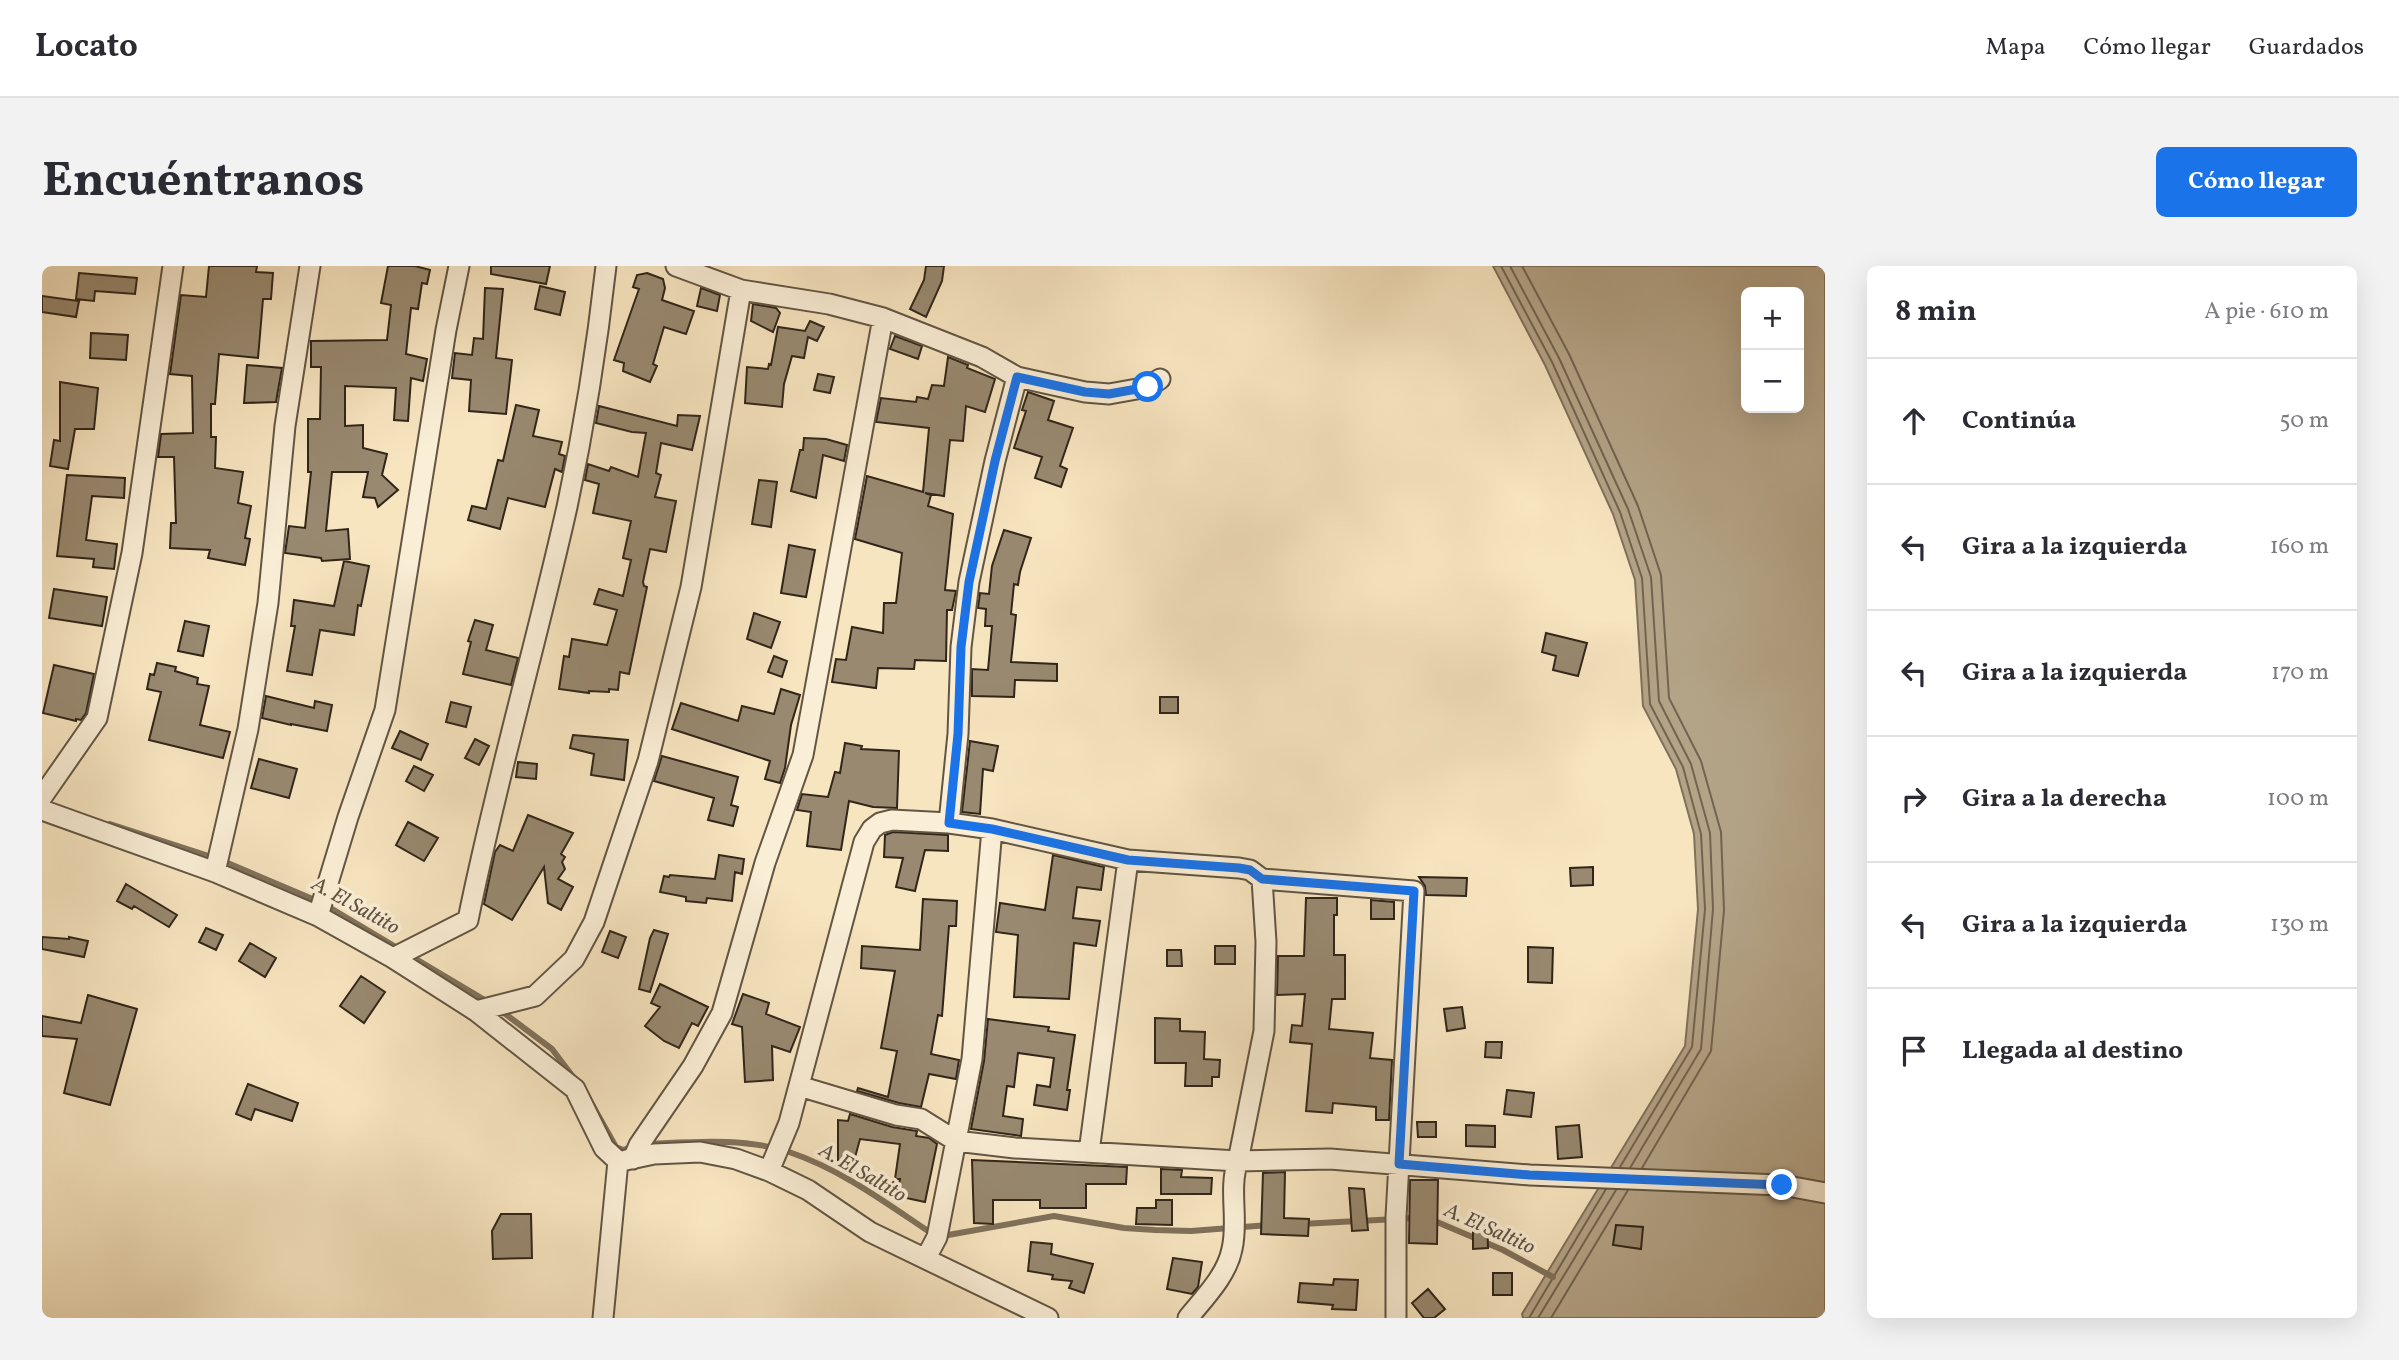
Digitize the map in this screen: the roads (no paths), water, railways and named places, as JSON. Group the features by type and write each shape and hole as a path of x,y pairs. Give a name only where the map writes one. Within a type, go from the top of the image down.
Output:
{"street":[{"path":"42,797 97,718 132,554 173,266"},
{"path":"215,872 250,717 268,603 285,426 310,266"},
{"path":"318,916 385,710 446,330 459,266"},
{"path":"393,958 468,920 567,506 598,337 607,266"},
{"path":"676,266 741,290 829,304 883,318 982,357 1017,377 1085,392 1109,394 1148,387 1160,379"},
{"path":"476,1011 534,996 574,959 594,922 648,761 691,586 741,290"},
{"path":"603,1318 625,1160 693,1066 722,1013 765,863 803,755 883,318"},
{"path":"949,823 958,734 961,647 969,582 995,461 1017,377"},
{"path":"42,810 215,872 318,916 393,958 476,1011 575,1089 604,1148 625,1160 654,1154 700,1152 736,1159 769,1171 808,1190 870,1231 1048,1318"},
{"path":"769,1171 789,1124 864,842 872,829 880,823 892,820 949,823 992,829 1128,860 1239,868 1250,870 1262,879 1414,891 1399,1164 1395,1318"},
{"path":"926,1258 937,1237 972,1059 992,829"},
{"path":"1089,1152 1128,860"},
{"path":"1188,1318 1217,1282 1233,1247 1234,1174 1264,1031 1266,942 1262,879"},
{"path":"799,1086 896,1115 921,1119 956,1141 1238,1161 1330,1159 1530,1175 1782,1185 1825,1193"}],"water":[{"path":"1493,266 1825,266 1825,1318 1523,1318 1522,1314 1685,1046 1698,909 1694,834 1676,769 1643,706 1635,580 1613,514 1545,365"}],"waterway":[{"name":"A. El Saltito","path":"110,824 218,859 322,903 488,1002"},
{"name":"A. El Saltito","path":"500,1010 552,1049 574,1078"},
{"name":"A. El Saltito","path":"585,1092 616,1147 623,1150 635,1146"},
{"name":"A. El Saltito","path":"645,1144 736,1142 789,1152 847,1179 937,1237 1054,1216 1124,1228 1155,1230 1191,1231 1269,1225"},
{"name":"A. El Saltito","path":"1301,1224 1416,1218"},
{"name":"A. El Saltito","path":"1430,1219 1503,1250 1553,1277"}]}
